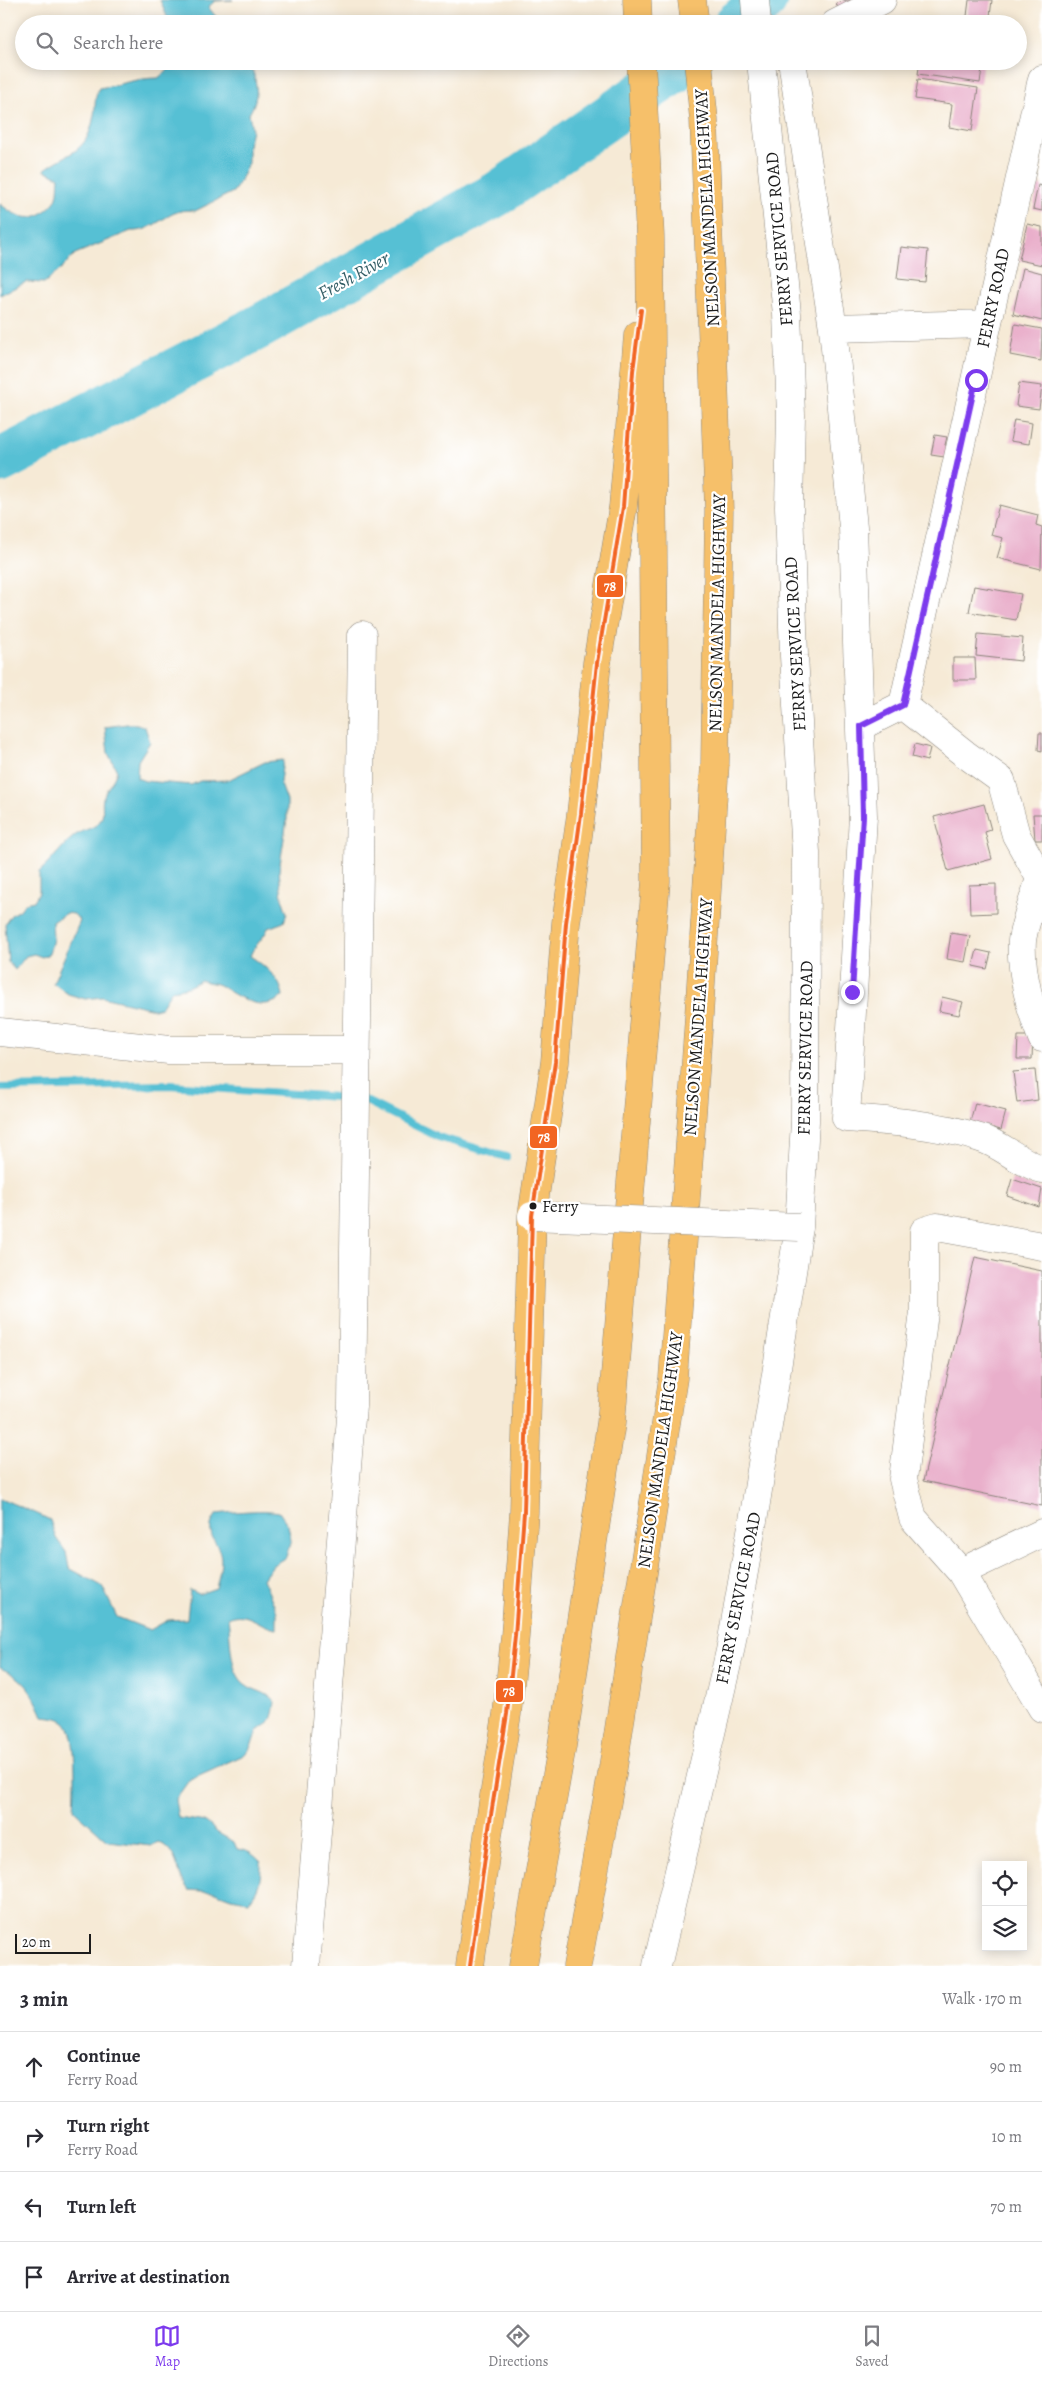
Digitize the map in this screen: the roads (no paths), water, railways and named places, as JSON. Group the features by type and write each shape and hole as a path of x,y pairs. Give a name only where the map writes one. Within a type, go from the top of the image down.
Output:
{"highway":[{"path":"636,0 637,15"},
{"path":"692,0 694,15"},
{"path":"523,1966 562,1746 611,1423 637,1134 656,881 650,237 642,70"},
{"name":"NELSON MANDELA HIGHWAY","path":"577,1966 612,1774 673,1378 698,1041 715,763 719,510 704,120 699,70"},
{"path":"470,1966 507,1714 515,1636 524,1512 532,1216 555,1062 566,923 582,814 598,663 623,506 633,372 650,237"}],"street":[{"path":"755,0 756,15"},
{"path":"853,15 882,0"},
{"name":"FERRY SERVICE ROAD","path":"657,1966 730,1652 755,1509 799,1227 805,1120 806,853 794,646 789,507 791,415 787,314 762,70"},
{"path":"793,70 833,328 853,526 863,816 846,1118 905,1122 982,1138 1030,1166 1042,1169"},
{"name":"FERRY ROAD","path":"903,705 1042,79"},
{"path":"833,328 987,324"},
{"path":"306,1966 352,1406 362,635"},
{"path":"861,726 903,705 1001,780 1016,835 1040,878 1022,940 1027,990 1035,1022 1042,1038"},
{"path":"0,1032 170,1050 356,1050"},
{"path":"532,1216 799,1227"},
{"path":"1042,1246 937,1227 924,1231 924,1312 903,1479 913,1518 961,1572 1042,1708"},
{"path":"961,1572 1042,1534"}],"water":[{"path":"160,0 233,0 215,1 208,7 215,15 166,15"},
{"path":"252,70 256,94 249,114 252,130 248,145 248,163 233,192 195,211 186,210 178,212 148,228 131,231 75,254 44,283 26,282 0,295 0,204 11,212 27,217 39,215 47,209 54,203 57,197 59,177 44,170 76,150 87,138 91,128 99,88 142,79 158,78 167,71"},
{"path":"137,724 145,727 150,742 138,761 137,778 145,781 191,785 200,781 228,780 265,762 283,760 280,782 287,801 287,819 279,871 282,898 287,913 284,922 268,928 250,956 266,968 279,984 283,996 275,1001 267,1004 250,1002 219,985 201,980 188,987 172,990 161,1007 154,1009 102,997 85,999 68,994 53,983 80,921 74,914 66,913 52,922 53,939 49,954 42,957 34,954 26,956 15,970 8,962 5,924 11,915 20,910 25,903 34,901 39,892 39,872 72,838 98,824 103,813 103,798 117,771 108,753 105,727"},
{"path":"0,1498 50,1520 56,1538 66,1552 69,1568 102,1586 117,1617 150,1630 168,1620 187,1619 190,1590 199,1594 216,1588 221,1559 211,1527 217,1514 273,1511 279,1512 288,1525 291,1540 286,1557 273,1565 263,1579 277,1612 277,1629 248,1617 235,1616 228,1618 233,1663 236,1671 245,1684 272,1698 275,1702 271,1719 258,1730 249,1750 244,1755 190,1779 175,1800 178,1818 206,1822 218,1833 234,1842 237,1849 250,1853 261,1862 259,1883 255,1893 248,1901 231,1898 215,1892 189,1890 181,1877 174,1857 165,1846 158,1842 151,1846 108,1841 74,1810 75,1763 69,1728 60,1719 43,1716 31,1693 22,1681 0,1668"}],"waterway":[{"name":"Fresh River","path":"747,15 765,0"},
{"name":"Fresh River","path":"0,461 259,327 497,194 676,70"},
{"path":"0,1088 170,1085 351,1098"},
{"path":"362,1099 438,1137 506,1157"}],"place":[{"name":"Ferry","path":"533,1206"}]}
